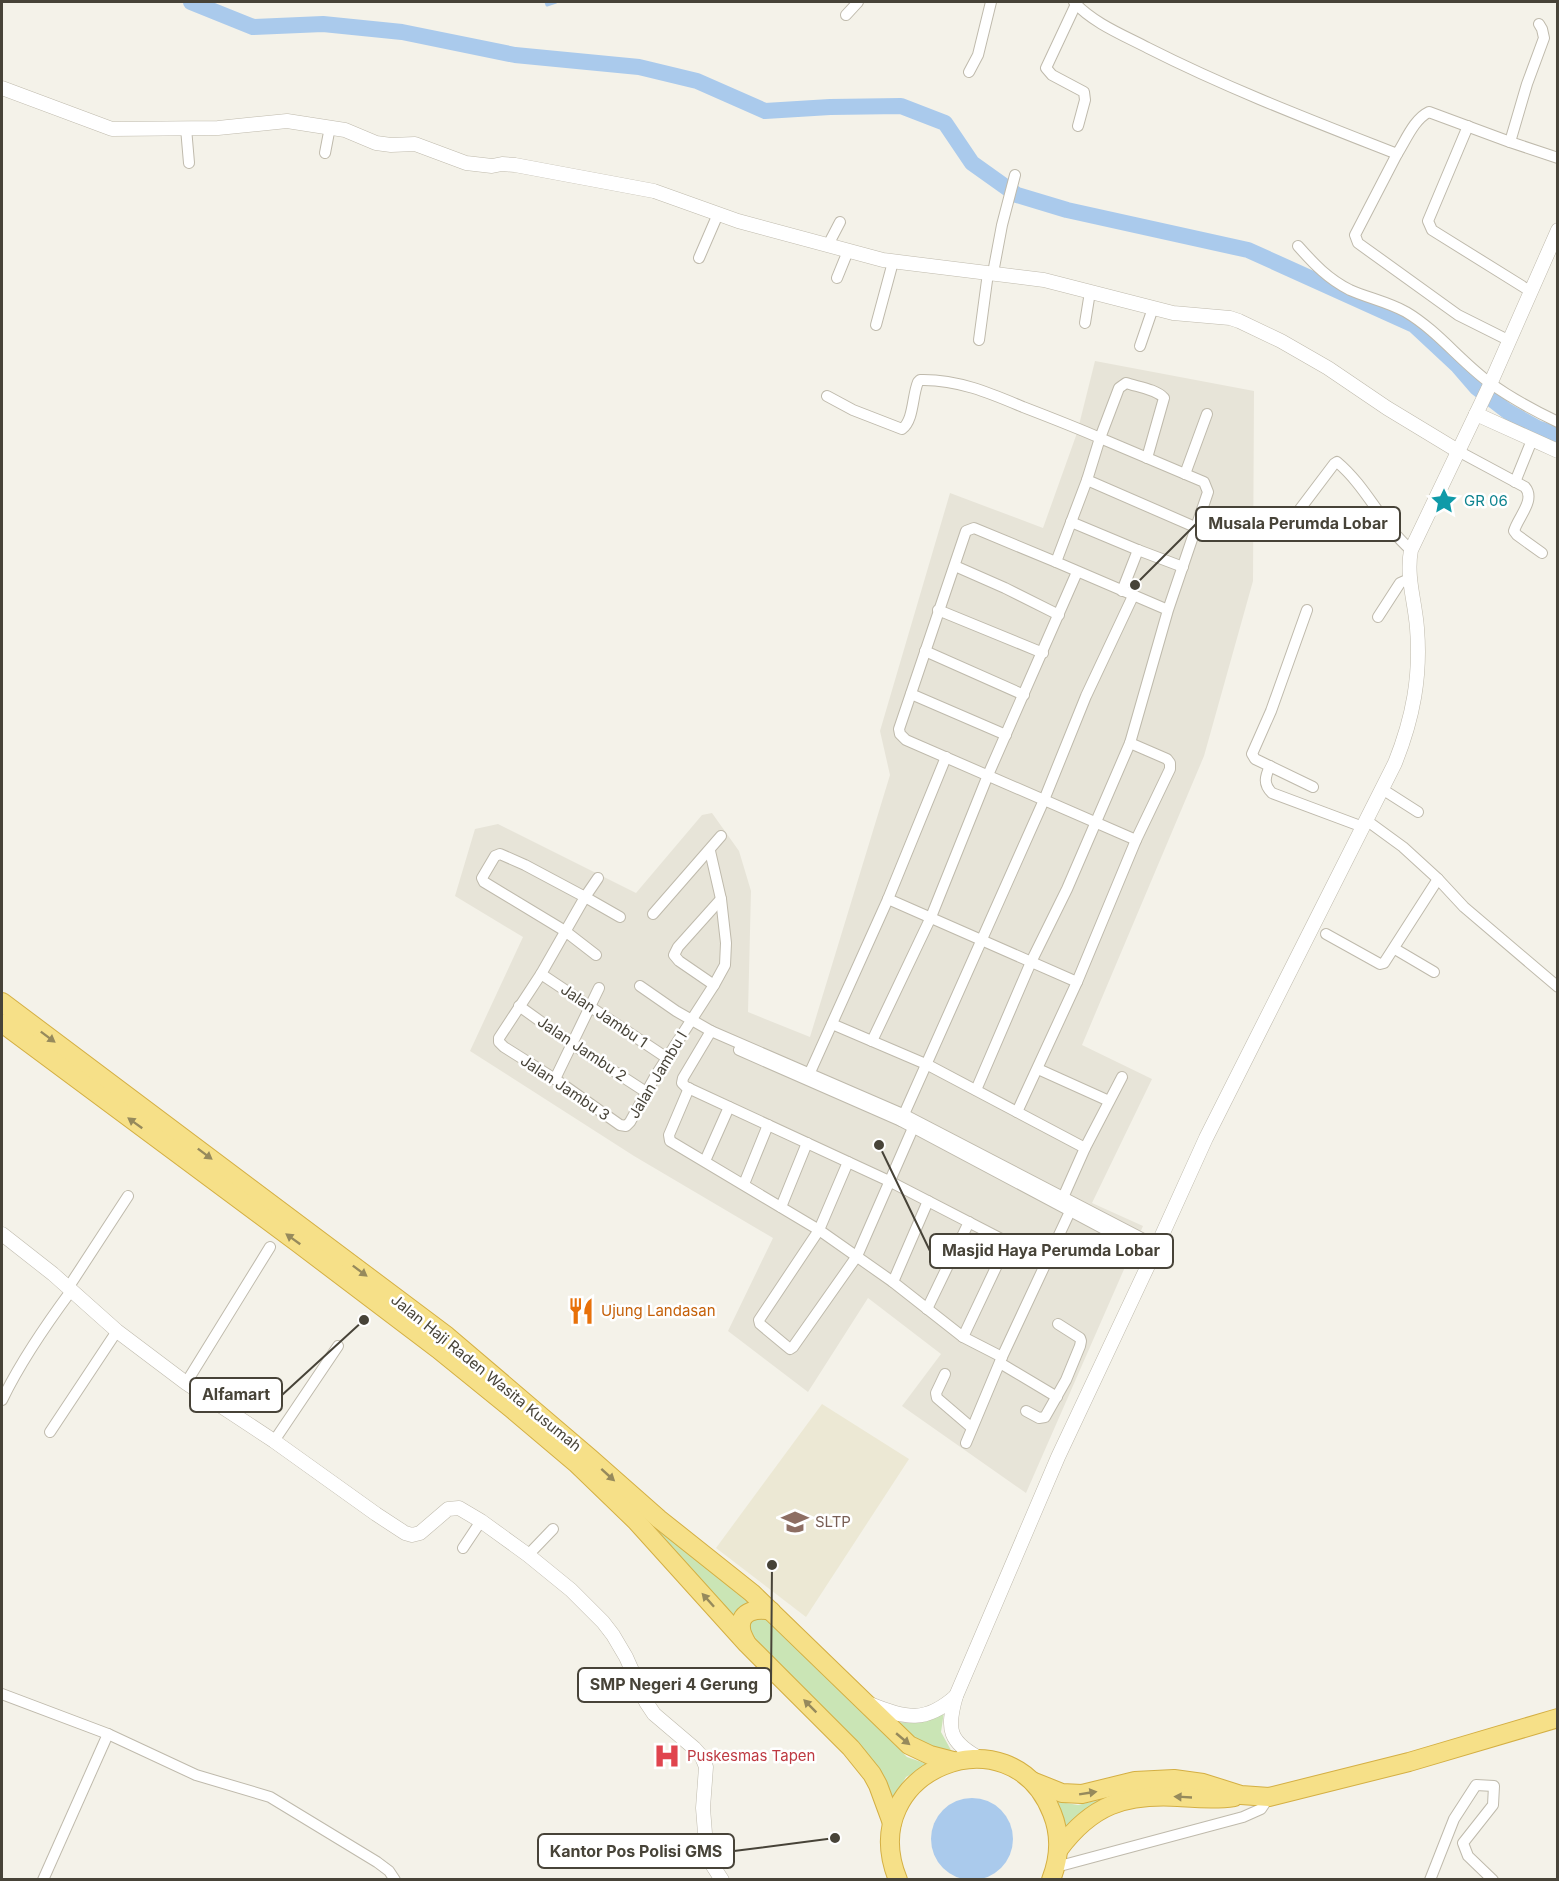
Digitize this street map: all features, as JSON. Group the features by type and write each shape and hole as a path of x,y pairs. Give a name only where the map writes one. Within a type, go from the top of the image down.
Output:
{"highway":[{"name":"Jalan Haji Raden Wasita Kusumah","path":"2,1002 590,1458 659,1519 752,1593 909,1744 930,1755 953,1761"},
{"name":"Jalan Haji Raden Wasita Kusumah","path":"2,1023 289,1236 442,1343 636,1521 747,1644 851,1748 864,1762 878,1785 892,1823"},
{"path":"747,1644 741,1628 743,1619 748,1613 758,1609 771,1611"},
{"path":"894,1876 890,1846 892,1823 900,1802 914,1784 932,1770 953,1761 981,1759 1000,1762 1017,1770 1032,1781 1062,1793 1082,1794 1135,1781 1162,1779 1189,1780 1242,1795 1269,1797 1409,1762 1557,1718"},
{"path":"1032,1781 1048,1801 1057,1824 1059,1849 1053,1873"},
{"path":"1059,1849 1083,1822 1108,1806 1121,1801 1145,1796 1215,1799 1242,1795"}],"street":[{"path":"846,15 858,2"},
{"path":"969,72 978,55 991,2"},
{"path":"1078,126 1085,100 1084,92 1052,75 1046,68 1075,3 1101,24 1195,72 1264,102 1397,154"},
{"path":"1510,142 1527,84 1544,38 1539,24"},
{"path":"2,88 112,129 218,128 287,121 330,126 376,143 415,144 466,163 492,166 515,165 654,191 716,217 828,245 892,266 1052,281 1090,296 1153,312 1230,318 1253,326 1328,368 1456,455 1525,487 1530,498 1514,531 1542,553"},
{"path":"1508,340 1458,315 1358,243 1354,235 1397,154 1417,122 1427,113 1430,112 1557,158"},
{"path":"325,153 330,126"},
{"path":"1468,126 1428,221 1429,226 1530,291"},
{"path":"186,128 189,163"},
{"path":"980,340 989,276 1016,175"},
{"path":"699,258 716,217"},
{"path":"828,245 840,222"},
{"path":"981,1759 958,1744 951,1731 950,1716 956,1696 1058,1457 1206,1138 1402,747 1413,707 1417,663 1417,629 1408,571 1411,550 1489,386 1557,230"},
{"path":"1298,246 1314,265 1332,280 1352,291 1405,312 1449,346 1489,386 1557,422"},
{"path":"837,278 848,251"},
{"path":"876,325 892,266"},
{"path":"1085,324 1090,296"},
{"path":"1140,346 1153,312"},
{"path":"827,396 853,411 902,429 909,420 920,380 940,380 970,386 1204,482 1208,489 1168,610 1130,743 976,1090"},
{"path":"1056,562 1119,388 1126,383 1164,397 1147,458"},
{"path":"1477,411 1557,451"},
{"path":"1185,474 1207,414"},
{"path":"1515,482 1532,440"},
{"path":"1300,509 1334,464 1338,463 1353,477 1401,541 1411,550"},
{"path":"1087,480 1195,527"},
{"path":"1071,522 1183,567"},
{"path":"1136,840 906,740 900,736 899,729 966,531 972,528 1168,610"},
{"path":"1122,591 1138,550"},
{"path":"955,566 1059,615"},
{"path":"872,1041 931,917 988,775 1077,572"},
{"path":"1378,617 1400,583 1409,579"},
{"path":"903,1118 1044,800 1086,696 1133,596"},
{"path":"938,610 1043,652"},
{"path":"1307,610 1271,711 1252,754 1255,759 1313,788"},
{"path":"925,651 1024,695"},
{"path":"911,694 1006,735"},
{"path":"1017,1112 1077,982 1136,840 1167,776 1170,765 1167,759 1130,743"},
{"path":"808,1077 888,899 946,757"},
{"path":"1270,766 1265,784 1272,793 1365,824 1403,847 1464,907 1557,987"},
{"path":"1382,789 1418,812"},
{"path":"652,914 722,836"},
{"name":"Jalan Jambu I","path":"627,1126 723,970 726,960 726,943 721,899 710,851"},
{"path":"596,955 565,931 484,882 483,878 495,856 500,854 525,864 620,917"},
{"path":"519,1006 541,974 598,878"},
{"path":"1326,934 1380,964 1387,961 1438,879"},
{"path":"714,985 676,959 674,955 678,947 721,899"},
{"path":"888,899 1077,982"},
{"path":"1395,949 1434,972"},
{"name":"Jalan Jambu 1","path":"541,974 667,1058"},
{"path":"640,986 710,1034 903,1118 1155,1250"},
{"path":"555,1079 599,988"},
{"name":"Jalan Jambu 2","path":"519,1006 646,1092"},
{"name":"Jalan Jambu 3","path":"519,1006 498,1040 504,1047 555,1079 620,1125 627,1126"},
{"path":"832,1024 927,1065 1085,1148"},
{"path":"710,1034 683,1078 682,1084 889,1181 1046,1262"},
{"path":"1038,1069 1109,1101"},
{"path":"1061,1201 1085,1148 1122,1077"},
{"path":"689,1088 669,1138 819,1230 893,1282 963,1336 1057,1397"},
{"path":"705,1161 729,1107"},
{"path":"903,1118 913,1128 1061,1201"},
{"path":"744,1184 768,1125"},
{"path":"848,1162 819,1230 759,1320 760,1324 788,1348 792,1348 857,1256 913,1128"},
{"path":"781,1207 807,1143"},
{"path":"2,1400 30,1348 128,1196"},
{"path":"893,1282 928,1201"},
{"path":"966,1443 1001,1360 1072,1207"},
{"path":"927,1309 969,1222"},
{"path":"2,1234 53,1274 117,1331 186,1383 274,1441 405,1533 412,1535 420,1533 446,1510 459,1508 482,1521 571,1590 603,1622 626,1657 640,1691 654,1714 702,1757 706,1767 704,1808 706,1846 713,1866 722,1880"},
{"path":"963,1336 1008,1242"},
{"path":"186,1383 270,1247"},
{"path":"1026,1411 1038,1418 1044,1418 1057,1397 1081,1344 1080,1338 1058,1324"},
{"path":"50,1432 117,1331"},
{"path":"274,1441 338,1346"},
{"path":"945,1374 936,1393 937,1398 972,1428"},
{"path":"463,1548 482,1521"},
{"path":"528,1555 553,1529"},
{"path":"2,1694 108,1734 196,1775 270,1797 377,1862 389,1871 395,1880"},
{"path":"863,1701 897,1714 918,1716 936,1712 956,1696"},
{"path":"43,1880 108,1734"},
{"path":"1430,1880 1440,1853 1454,1819 1476,1785 1494,1786 1493,1805 1464,1843 1440,1853"},
{"path":"1053,1873 1243,1817 1259,1811 1269,1797"},
{"path":"1464,1843 1468,1856 1493,1880"}],"shaded area":[{"path":"1095,361 1254,391 1253,581 1204,756 1082,1045 1152,1079 1092,1203 1143,1226 1026,1493 902,1406 941,1354 868,1298 808,1392 728,1331 773,1238 634,1156 470,1051 523,937 455,896 475,829 498,824 636,893 702,815 712,813 739,851 751,891 748,1012 810,1037 890,775 880,731 950,493 1043,528 1077,433"},
{"path":"822,1404 909,1459 806,1617 716,1548"}],"green space":[{"path":"450,1346 757,1601 736,1619"},
{"path":"764,1613 907,1757 930,1765 906,1777 893,1799 882,1775 744,1632 744,1622"},
{"path":"944,1712 941,1732 952,1752 923,1752 889,1721 917,1722"},
{"path":"1148,1788 1141,1794 1064,1832 1054,1801 1078,1805"}],"water":[{"path":"972,1798 988,1801 1001,1810 1010,1823 1013,1839 1010,1855 1001,1868 988,1877 972,1880 956,1877 943,1868 934,1855 931,1839 934,1823 943,1810 956,1801"}],"waterway":[{"path":"191,2 253,27 323,24 402,32 515,55 639,67 697,81 765,111 901,106 945,123 972,163 1017,195 1067,210 1248,250 1414,325 1458,366 1477,388 1507,411 1537,428 1558,435"},
{"path":"546,2 547,5 556,2"}],"place":[{"name":"GR 06","path":"1444,501"},
{"name":"Musala Perumda Lobar","path":"1135,585"},
{"name":"Masjid Haya Perumda Lobar","path":"879,1145"},
{"name":"Ujung Landasan","path":"581,1311"},
{"name":"Alfamart","path":"364,1320"},
{"name":"SLTP","path":"795,1522"},
{"name":"SMP Negeri 4 Gerung","path":"772,1565"},
{"name":"Puskesmas Tapen","path":"667,1756"},
{"name":"Kantor Pos Polisi GMS","path":"835,1838"}]}
